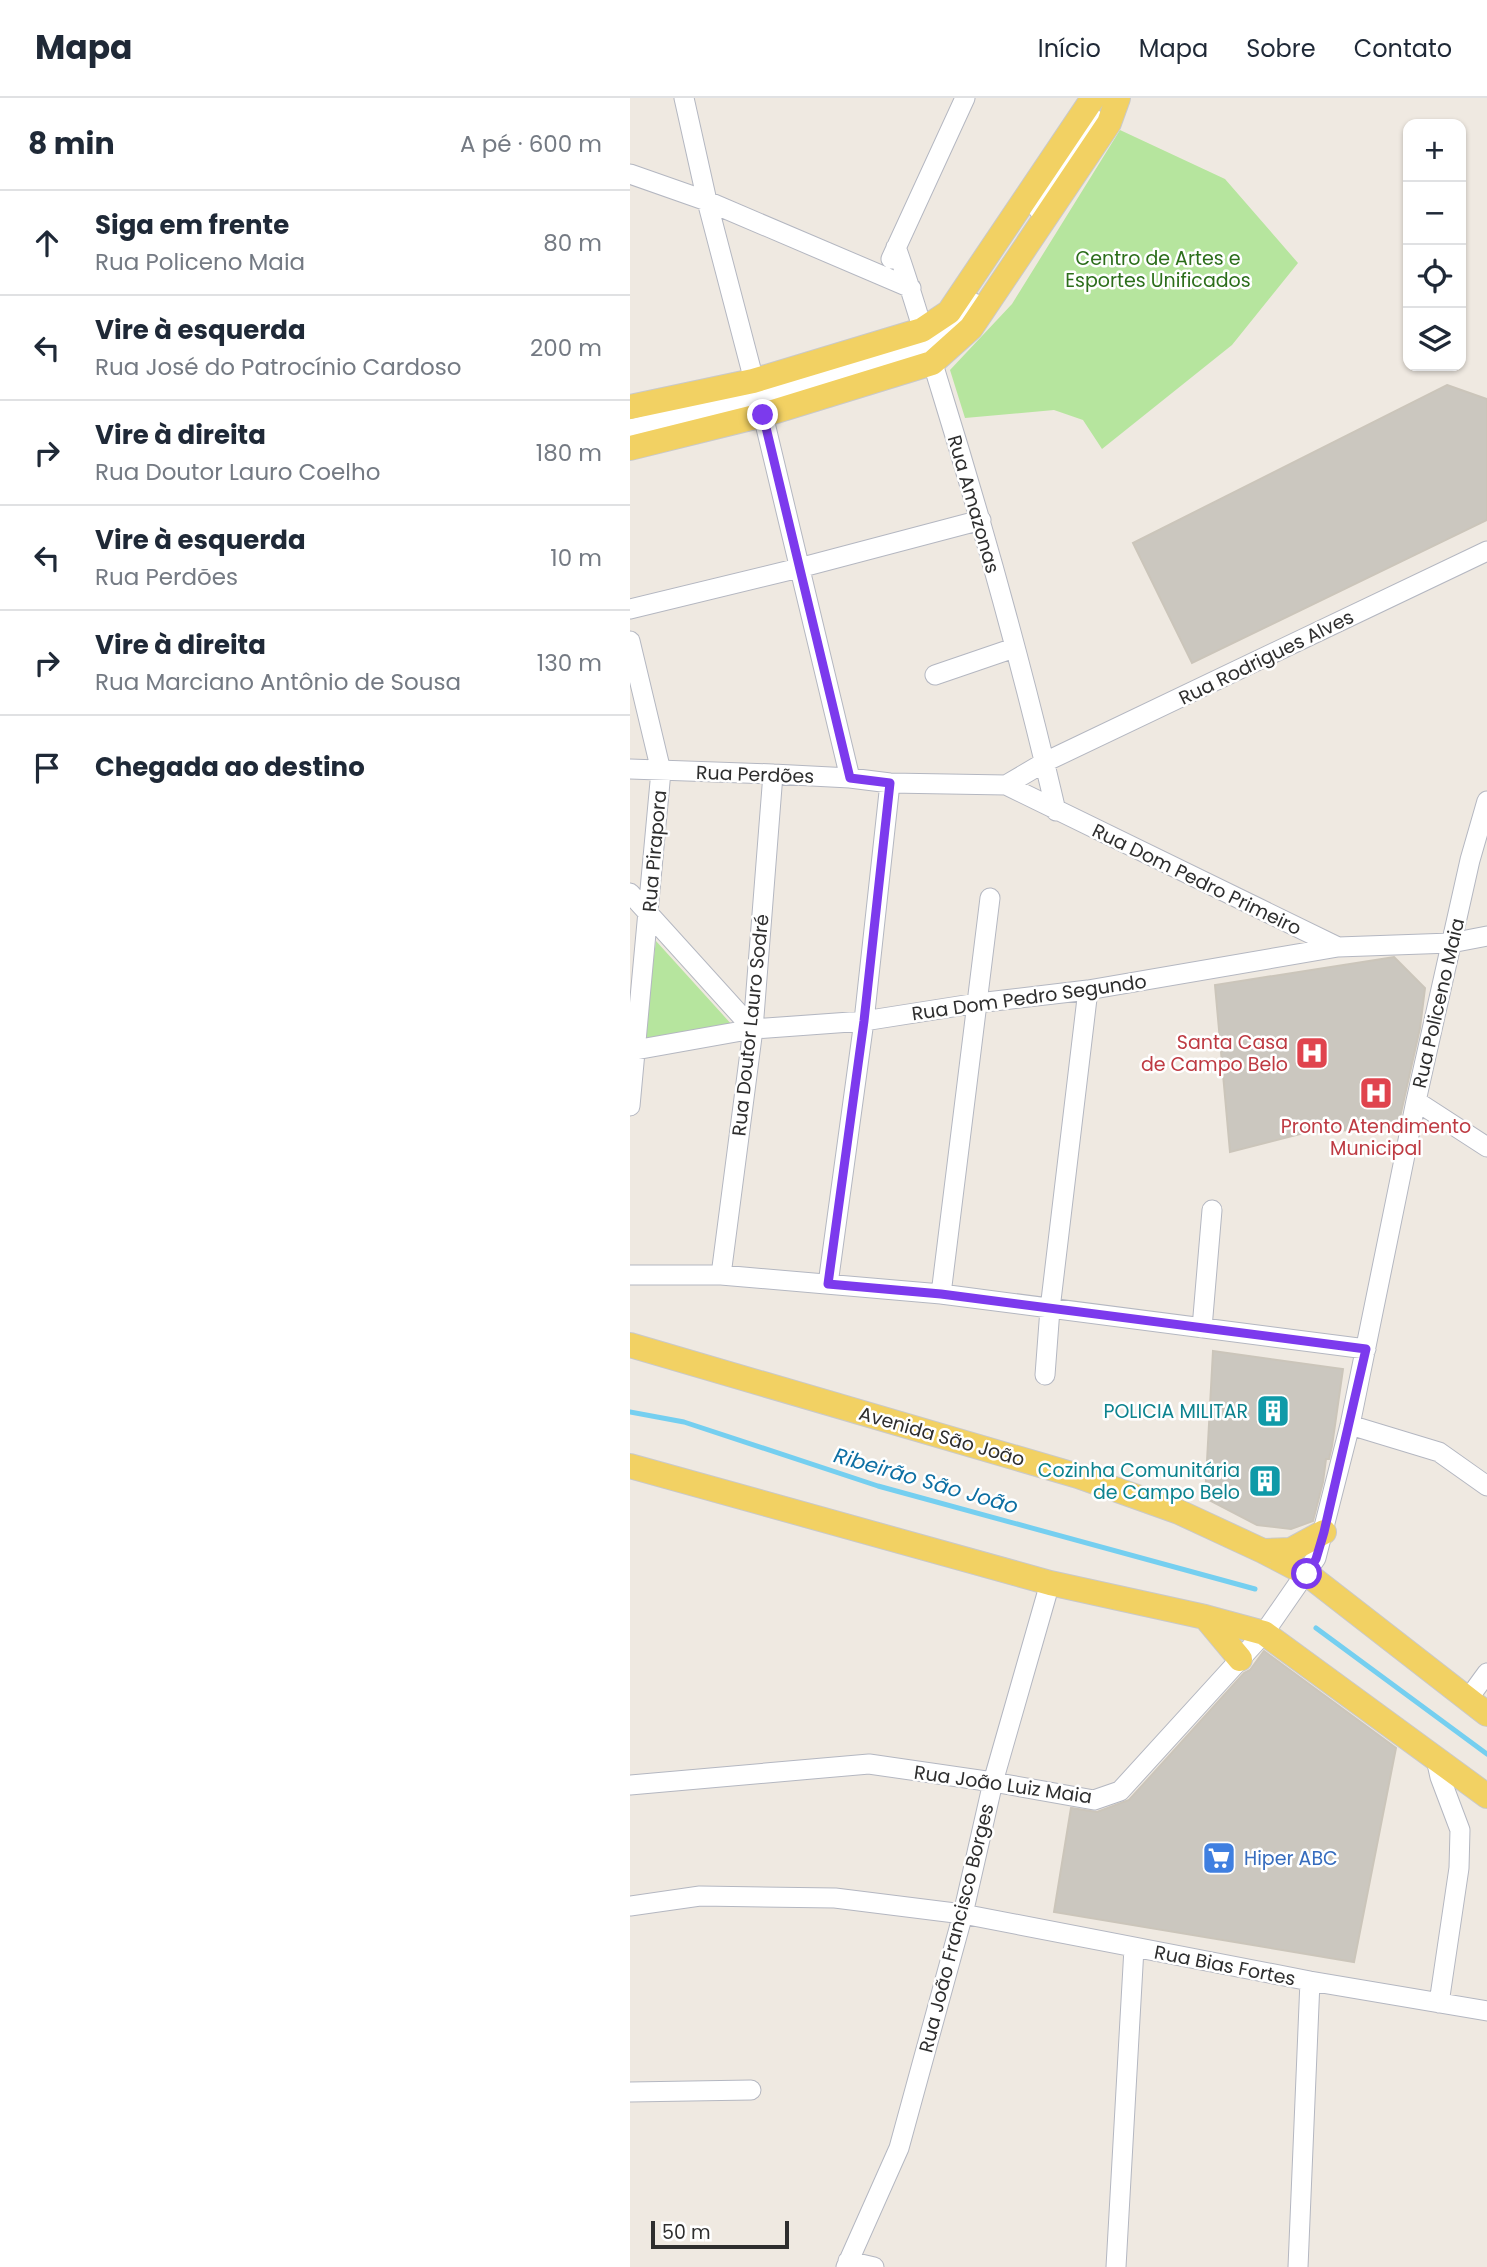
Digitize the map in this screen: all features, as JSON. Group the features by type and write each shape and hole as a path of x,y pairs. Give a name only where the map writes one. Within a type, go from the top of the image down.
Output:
{"main road":[{"path":"630,407 758,397 927,347 1093,98"},
{"path":"630,448 758,397 927,347 971,328 1109,123 1118,98"},
{"name":"Avenida São João","path":"630,1345 1078,1476 1179,1513 1307,1574 1478,1707"},
{"path":"630,1466 1050,1583 1205,1617 1264,1633 1487,1796"},
{"path":"1263,1551 1291,1550 1324,1532"},
{"path":"1205,1617 1240,1659"}],"street":[{"path":"684,98 850,778"},
{"path":"883,276 965,98"},
{"path":"927,347 962,319 1023,234 1103,98"},
{"path":"630,174 707,201 911,288"},
{"name":"Rua Amazonas","path":"896,247 911,288 981,520 1045,762"},
{"path":"630,429 758,397"},
{"path":"630,609 981,520"},
{"name":"Rua Rodrigues Alves","path":"1045,762 1487,551"},
{"name":"Rua Pirapora","path":"630,641 661,771 633,1050 630,1106"},
{"path":"935,675 1014,648"},
{"path":"1006,785 1045,762 1056,811"},
{"name":"Rua Perdões","path":"630,769 850,778 890,783 1006,785"},
{"name":"Rua Doutor Lauro Sodré","path":"721,1275 752,1029 773,774"},
{"path":"828,1284 864,1021 890,783"},
{"name":"Rua Dom Pedro Primeiro","path":"1006,785 1338,947"},
{"name":"Rua Policeno Maia","path":"1264,1633 1316,1559 1324,1532 1350,1425 1451,943 1478,857 1487,801"},
{"path":"630,893 752,1029"},
{"path":"941,1294 990,898"},
{"path":"1282,956 1285,936 1295,925"},
{"name":"Rua Dom Pedro Segundo","path":"633,1050 752,1029 864,1021 978,1003 1088,990 1338,947 1451,943 1487,936"},
{"path":"1045,1375 1050,1309 1088,990"},
{"path":"1416,1101 1487,1147"},
{"path":"1202,1328 1212,1210"},
{"path":"630,1275 721,1275 941,1294 1366,1349"},
{"path":"1350,1425 1439,1452 1487,1486"},
{"name":"Rua João Francisco Borges","path":"847,2264 899,2148 963,1914 993,1782 1050,1583"},
{"name":"Rua João Luiz Maia","path":"630,1784 869,1764 1094,1800 1120,1791 1264,1633"},
{"path":"1478,1707 1487,1673"},
{"path":"1436,1759 1460,1830 1459,1868 1439,2003"},
{"name":"Rua Bias Fortes","path":"630,1906 700,1896 821,1898 963,1914 1310,1981 1487,2011"},
{"path":"1116,2267 1134,1948"},
{"path":"1298,2267 1310,1981"},
{"path":"630,2092 751,2090"},
{"path":"847,2264 874,2267"}],"green space":[{"name":"Centro de Artes e Esportes Unificados","path":"1120,130 1225,179 1298,263 1232,345 1102,449 1083,420 1054,410 965,418 950,370 1012,304"},
{"path":"656,941 733,1026 643,1040"}],"building":[{"path":"1447,385 1487,399 1487,520 1192,663 1133,543"},
{"name":"Santa Casa de Campo Belo","path":"1394,957 1425,988 1420,1028 1398,1126 1300,1134 1230,1152 1215,985"},
{"name":"POLICIA MILITAR","path":"1213,1351 1343,1369 1332,1446 1329,1459 1326,1459 1313,1521 1291,1529 1257,1525 1205,1498"},
{"name":"Hiper ABC","path":"1264,1651 1396,1748 1354,1962 1054,1912 1071,1808 1097,1812 1129,1800 1244,1673 1250,1670"}],"waterway":[{"name":"Ribeirão São João","path":"630,1412 684,1422 878,1486 1255,1589"},
{"name":"Ribeirão São João","path":"1316,1628 1487,1754"}],"place":[{"name":"Santa Casa de Campo Belo","path":"1312,1053"},
{"name":"Pronto Atendimento Municipal","path":"1376,1093"},
{"name":"POLICIA MILITAR","path":"1273,1411"},
{"name":"Cozinha Comunitária de Campo Belo","path":"1265,1481"},
{"name":"Hiper ABC","path":"1219,1858"}],"route":[{"path":"763,415 850,778 890,783 864,1021 828,1284 941,1294 1366,1349 1324,1532 1316,1559 1307,1574"}]}
